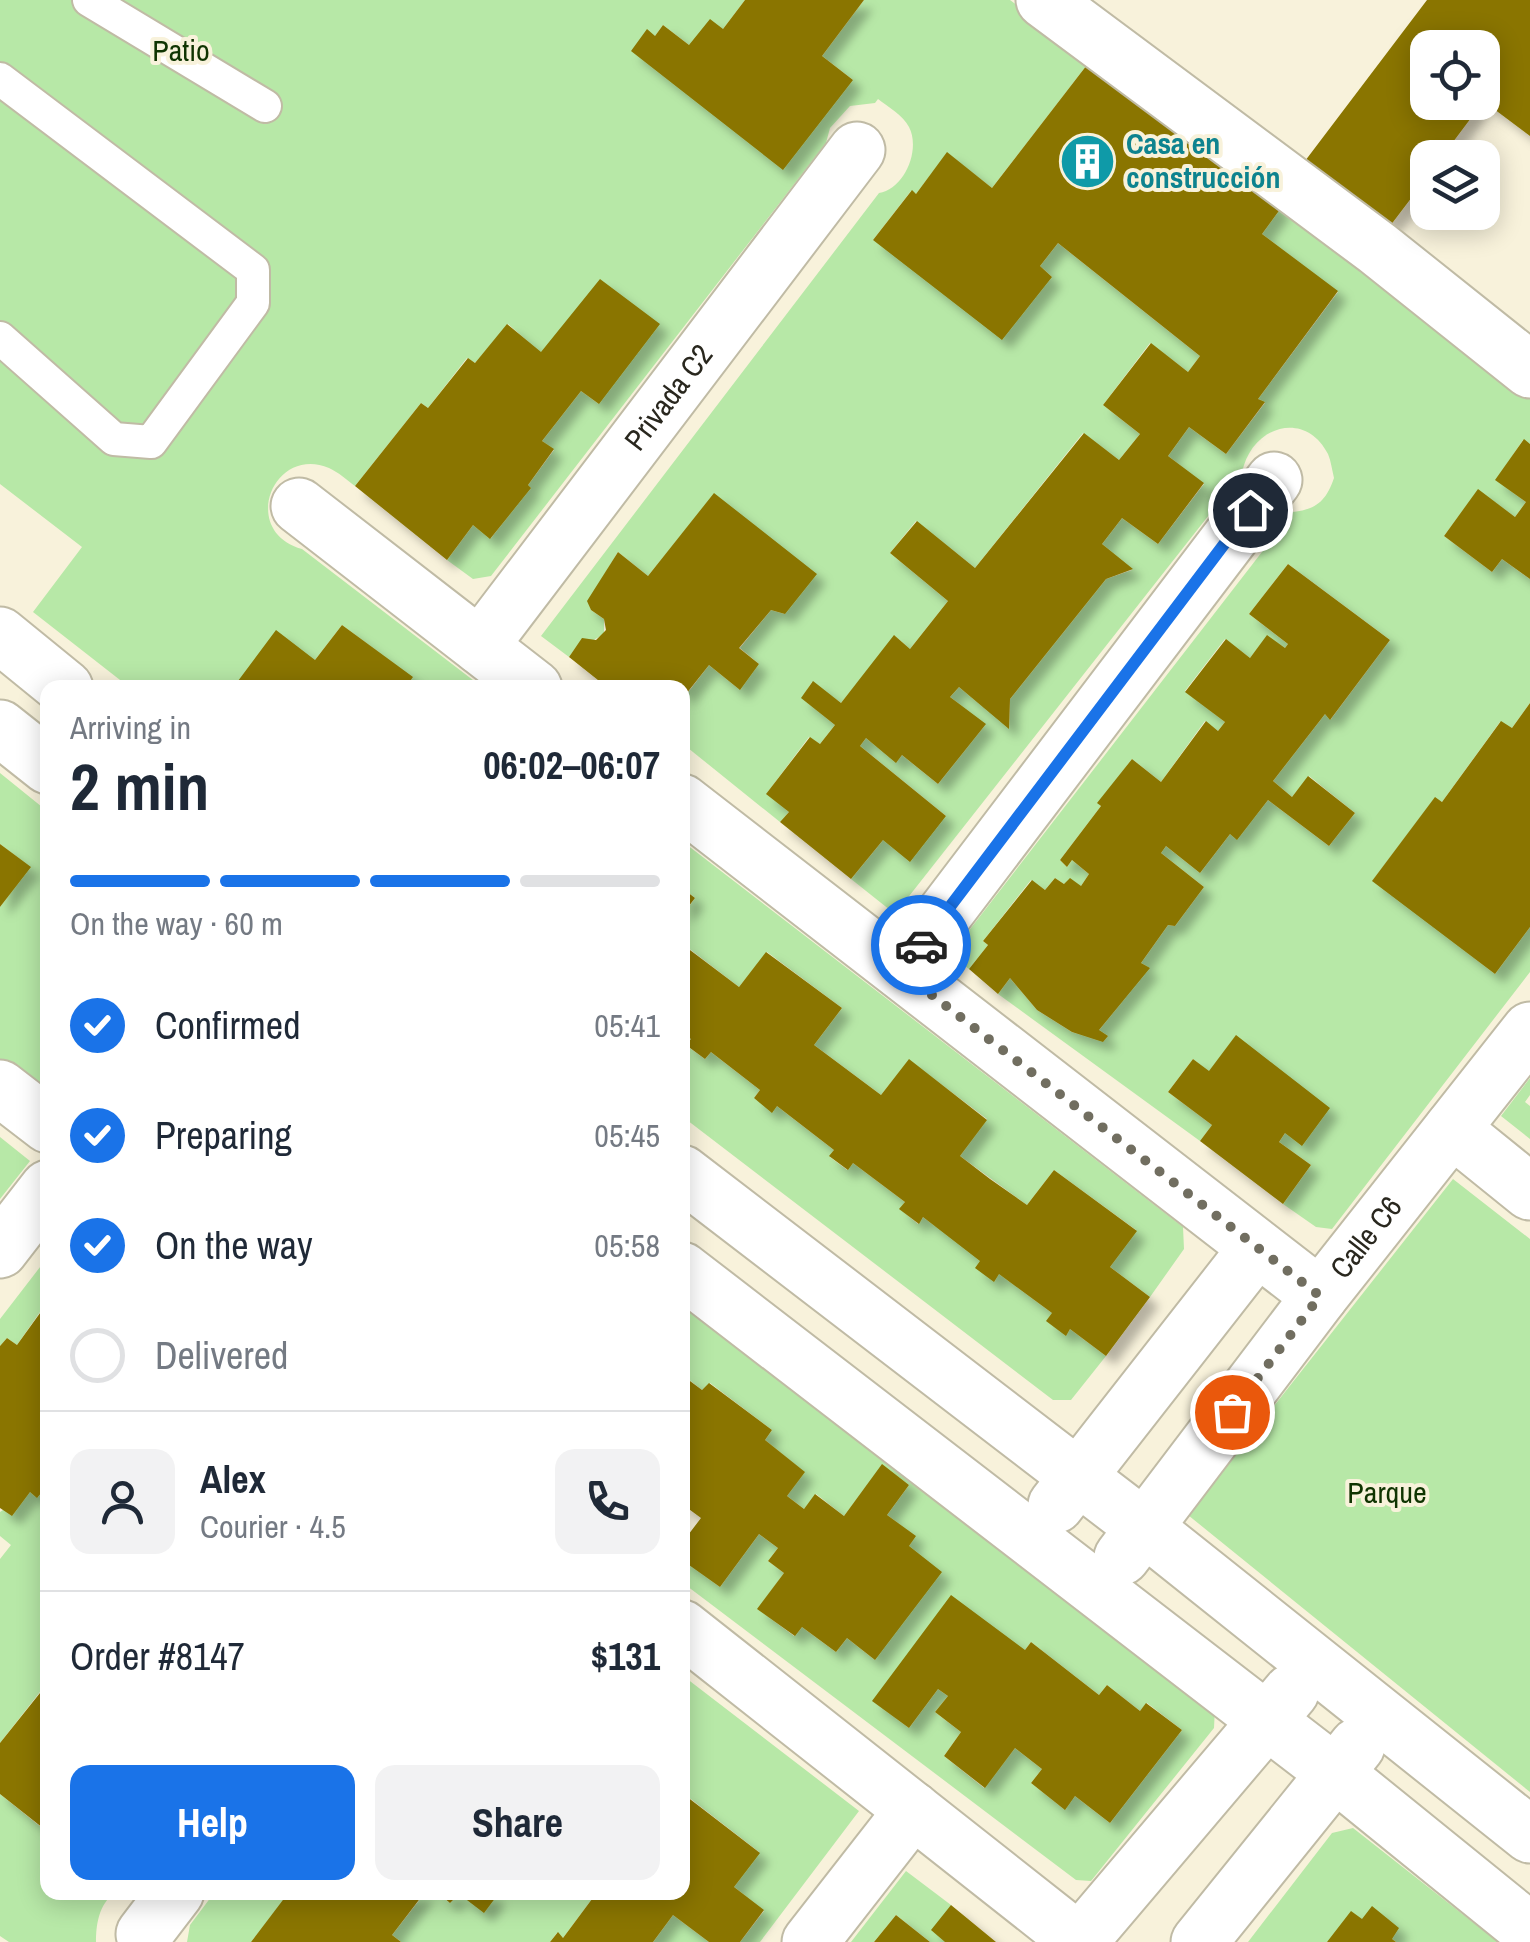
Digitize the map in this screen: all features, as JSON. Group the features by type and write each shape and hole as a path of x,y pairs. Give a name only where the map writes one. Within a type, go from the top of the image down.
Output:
{"street":[{"path":"1044,0 1377,248 1530,370"},
{"name":"Privada C2","path":"480,646 858,150"},
{"path":"901,971 1274,480"},
{"path":"299,506 524,680"},
{"path":"4,647 54,680"},
{"path":"0,728 40,760"},
{"path":"690,808 1320,1296"},
{"name":"Calle C6","path":"1097,1589 1320,1296 1530,1030"},
{"path":"0,1088 40,1119"},
{"path":"1452,1128 1530,1192"},
{"path":"690,1179 1144,1528 1530,1836"},
{"path":"0,1250 40,1198"},
{"path":"1030,1538 1257,1248"},
{"path":"690,1276 1335,1773 1530,1932"},
{"path":"690,1634 1080,1942 1316,1664"},
{"path":"1199,1942 1382,1716"},
{"path":"810,1942 913,1810"}],"lane":[{"path":"89,0 265,106"},
{"path":"0,80 253,270 252,303 151,442 114,440 0,338"}],"green space":[{"name":"Patio","path":"0,0 745,0 723,29 689,45 663,25 655,36 631,51 853,80 822,56 864,0 1010,0 1090,61 992,188 947,153 873,240 1052,277 1040,266 1058,243 1200,356 1188,372 1150,343 1103,405 1140,434 1119,460 1083,433 975,568 916,521 890,553 948,601 910,649 895,636 841,703 812,682 802,698 835,725 820,744 809,737 767,793 789,812 780,822 690,750 690,690 709,665 739,689 759,664 740,648 771,610 785,614 714,494 648,576 618,552 588,601 591,610 604,619 604,634 592,641 582,639 569,657 541,636 879,193 903,176 911,157 912,136 899,115 878,99 875,103 850,106 830,128 826,143 491,576 473,579 447,560 473,525 491,538 554,450 542,441 581,391 599,404 508,324 475,363 467,358 428,408 421,403 355,486 329,468 309,464 292,468 279,479 268,509 272,526 283,539 302,549 473,680 410,680 412,677 342,625 315,660 252,680 120,680 33,612 82,547 0,484"},
{"path":"1281,208 1530,391 1530,444 1523,440 1496,480 1526,502 1515,517 1478,490 1444,536 1492,572 1502,559 1530,579 1530,703 1512,728 1500,722 1442,802 1435,798 1373,880 1495,974 1530,927 1530,972 1332,1229 1316,1227 1283,1204 1311,1165 1279,1142 1285,1133 1193,1059 1168,1092 1212,1125 1200,1141 998,994 1010,978 1037,1010 1072,1032 1103,1041 1099,1030 1149,968 1141,963 1168,925 1175,926 1204,887 1161,853 1166,846 1200,873 1230,834 1237,839 1268,800 1329,846 1355,813 1309,776 1292,797 1273,781 1325,714 1331,719 1390,640 1288,564 1249,614 1288,644 1285,648 1267,636 1250,658 1225,639 1185,691 1225,722 1218,731 1205,721 1161,782 1132,759 1060,860 1067,867 1072,860 1089,874 1081,886 1064,884 1055,878 1045,890 1031,880 983,941 988,945 969,969 950,955 1293,512 1314,506 1328,493 1334,478 1328,454 1306,431 1280,429 1256,444 1242,473 895,914 851,879 883,840 946,816 860,746 866,738 896,762 902,755 938,784 985,725 950,697 959,687 1009,728 1010,699 1106,579 1132,570 1102,544 1122,518 1158,544 1204,484 1168,456 1189,427 1226,454 1265,403 1258,399 1338,292 1262,234"},
{"path":"0,773 40,805 40,1091 0,1059 0,907 30,867 0,844"},
{"path":"690,847 1183,1227 1184,1249 1150,1297 1110,1267 1136,1230 1054,1170 1027,1205 960,1156 987,1119 909,1060 881,1095 814,1045 842,1008 767,952 739,987 690,949 690,905 695,898 690,894"},
{"path":"690,1048 705,1059 711,1052 760,1090 754,1098 777,1106 834,1150 830,1157 847,1170 853,1163 905,1202 900,1209 918,1224 923,1217 1052,1313 1066,1335 1070,1329 1106,1356 1071,1400 1053,1400 690,1122"},
{"path":"1530,1078 1530,1095 1525,1102 1530,1106 1530,1139 1501,1116"},
{"path":"0,1137 30,1161 0,1199"},
{"name":"Parque","path":"1453,1179 1530,1239 1530,1792 1188,1515"},
{"path":"40,1267 40,1312 17,1345 7,1338 0,1346 0,1319"},
{"path":"690,1308 1215,1707 1214,1728 1091,1881 1076,1880 690,1588 690,1565 720,1587 759,1534 778,1548 768,1561 784,1573 758,1609 794,1636 802,1627 836,1652 847,1638 875,1660 915,1536 887,1515 909,1485 882,1465 844,1516 816,1494 804,1509 787,1496 804,1472 765,1440 772,1430 710,1383 702,1390 690,1381","holes":["1031,1642 1099,1695 1107,1685 1140,1711 1147,1703 1182,1730 1110,1823 1075,1796 1064,1809 1031,1783 1042,1769 1015,1748 984,1788 944,1756 961,1732 935,1712 948,1696 938,1689 909,1728 873,1701 1025,1650"]},
{"path":"30,1492 38,1497 40,1494 40,1692 0,1743 0,1559 11,1545 0,1536 0,1512"},
{"path":"690,1681 859,1811 760,1942 740,1942 764,1911 734,1887 759,1852 690,1798"},
{"path":"0,1794 40,1826 40,1900 108,1900 99,1915 96,1942 9,1942 0,1936"},
{"path":"1353,1828 1498,1942 1396,1942 1362,1919 1327,1942 1248,1942 1332,1833"},
{"path":"906,1871 951,1905 945,1942 930,1942 896,1915 874,1942 851,1942"},
{"path":"209,1900 284,1900 251,1942 187,1942 190,1925"},
{"path":"420,1900 591,1900 563,1938 557,1933 550,1942 401,1942 392,1935"},
{"path":"673,1915 709,1942 653,1942"}],"building":[{"path":"745,0 864,0 822,56 853,80 783,170 631,51 647,29 655,36 663,25 689,45 710,19 723,29"},
{"path":"1427,0 1530,0 1530,136 1500,114 1500,30 1410,30 1410,120 1470,120 1454,140 1410,140 1410,200 1390,226 1305,161"},
{"path":"1090,61 1281,208 1262,234 1338,291 1258,399 1265,402 1226,454 1189,427 1168,456 1204,483 1158,544 1122,518 1102,544 1133,569 1106,579 1010,699 1009,729 959,687 950,697 986,724 938,784 902,755 896,763 866,738 860,746 946,816 910,862 883,840 851,879 780,822 789,812 766,794 810,737 820,744 835,725 801,698 813,681 841,703 894,635 910,649 948,601 890,553 917,521 975,568 1084,433 1119,460 1140,434 1103,405 1151,343 1188,372 1200,356 1058,243 1040,266 1052,277 1002,340 873,240 912,190 916,194 947,152 992,188"},
{"path":"600,279 660,324 599,404 581,391 542,441 554,449 528,485 531,488 490,539 473,525 447,560 355,486 421,403 428,408 468,358 475,363 507,324 541,352"},
{"path":"1524,439 1530,444 1530,579 1502,559 1492,572 1444,536 1478,489 1515,517 1526,502 1495,480"},
{"path":"714,493 817,574 785,614 771,610 739,648 759,664 740,690 709,665 690,689 690,680 598,680 569,657 582,638 596,640 606,630 604,619 591,610 587,601 618,552 648,576"},
{"path":"1288,564 1390,640 1330,720 1325,714 1273,781 1292,797 1308,776 1355,813 1329,846 1268,800 1237,840 1230,834 1200,873 1166,846 1161,853 1204,887 1175,926 1168,925 1141,963 1150,968 1099,1030 1108,1036 1103,1042 1072,1032 1037,1010 1010,978 998,994 969,969 988,945 983,941 1032,880 1045,890 1055,878 1064,884 1070,878 1081,886 1089,874 1072,860 1067,867 1060,860 1132,759 1161,782 1206,721 1218,731 1225,722 1185,692 1226,639 1250,658 1267,635 1285,648 1288,644 1249,614"},
{"path":"342,625 413,677 239,680 276,630 315,660"},
{"path":"1530,703 1530,927 1495,974 1372,881 1435,797 1442,802 1501,721 1512,728"},
{"path":"0,844 31,867 0,907"},
{"path":"690,950 739,987 766,952 842,1008 814,1045 881,1095 909,1059 987,1120 960,1156 990,1179 1027,1205 1054,1170 1137,1231 1110,1267 1150,1297 1106,1356 1070,1329 1066,1336 1046,1321 1052,1313 999,1274 994,1282 975,1268 980,1261 923,1217 919,1224 899,1209 905,1202 853,1163 848,1170 829,1156 834,1150 777,1106 772,1113 754,1098 760,1090 711,1052 705,1059 690,1048"},
{"path":"1236,1035 1330,1108 1302,1146 1285,1133 1279,1142 1311,1165 1283,1204 1200,1141 1212,1125 1168,1092 1193,1059 1209,1071"},
{"path":"40,1313 40,1494 37,1498 30,1492 12,1516 0,1508 0,1346 7,1338 17,1345"},
{"path":"690,1381 702,1390 709,1383 772,1430 765,1440 805,1472 787,1496 804,1509 815,1494 844,1516 882,1464 909,1485 887,1515 916,1536 909,1546 942,1572 875,1660 847,1638 836,1652 802,1627 795,1636 757,1609 784,1573 768,1561 778,1548 759,1534 720,1587 690,1566 690,1532 701,1518 690,1510"},
{"path":"951,1595 1025,1650 1031,1642 1099,1695 1107,1685 1140,1711 1146,1703 1182,1730 1110,1823 1075,1796 1065,1810 1031,1783 1042,1769 1015,1748 985,1788 944,1756 961,1732 935,1712 948,1696 938,1689 909,1728 872,1701"},
{"path":"40,1693 40,1826 0,1794 0,1743"},
{"path":"690,1799 760,1853 734,1887 764,1910 740,1942 709,1942 673,1915 653,1942 550,1942 558,1932 563,1938 591,1900 690,1900"},
{"path":"283,1900 419,1900 392,1935 401,1942 251,1942"},
{"path":"467,1900 494,1900 484,1913"},
{"path":"951,1905 996,1942 945,1942 931,1930"},
{"path":"1372,1906 1399,1928 1392,1939 1396,1942 1327,1942 1351,1911 1362,1919"},
{"path":"896,1915 930,1942 874,1942"}],"way so far":[{"path":"921,945 901,971 1320,1296 1232,1412"}],"place":[{"name":"Casa en construcción","path":"1087,161"}],"route":[{"path":"921,945 1250,510"}]}
